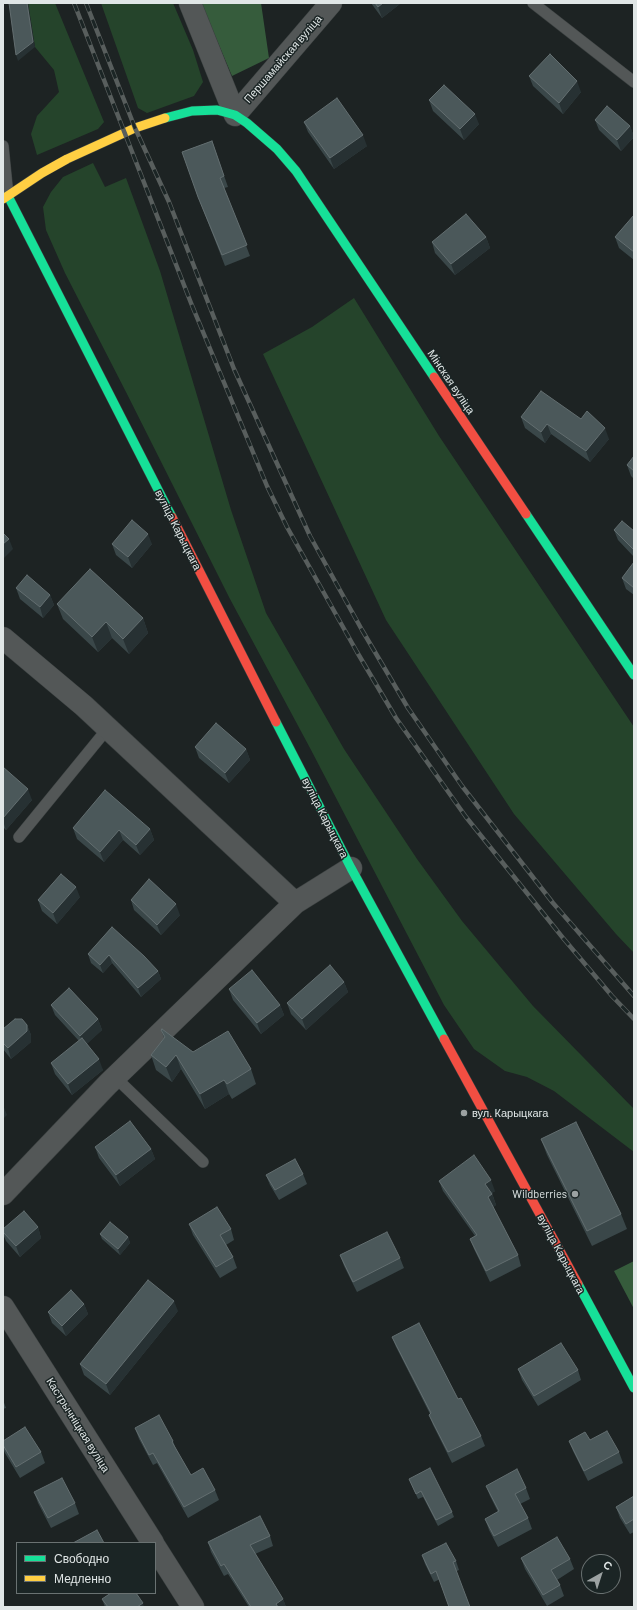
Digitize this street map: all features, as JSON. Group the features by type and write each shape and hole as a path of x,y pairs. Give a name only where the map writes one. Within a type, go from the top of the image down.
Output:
{"street":[{"path":"190,3 235,115"},
{"name":"Першамайская вуліца","path":"235,115 331,3"},
{"path":"5,195 67,159 135,128 192,111 217,110 235,115"},
{"name":"Мінская вуліца","path":"235,115 260,133 277,149 296,172 634,675"},
{"name":"вуліца Карыцкага","path":"5,195 350,868 634,1388"},
{"path":"3,638 84,706 295,903"},
{"name":"вуліца Карыцкага","path":"3,1194 115,1076 295,903 350,868"},
{"name":"Кастрычніцкая вуліца","path":"3,1307 152,1542"},
{"path":"156,1549 193,1607"}],"lane":[{"path":"533,3 634,82"},
{"path":"3,146 5,195"},
{"path":"19,837 108,728"},
{"path":"115,1076 203,1162"}],"green space":[{"path":"28,3 55,3 104,122 98,129 37,155 31,134 37,116 59,92 54,70 35,47"},
{"path":"101,3 173,3 193,50 203,82 194,96 147,113 138,108"},
{"path":"201,3 261,3 269,58 232,76"},
{"path":"93,163 105,187 126,178 160,271 231,510 266,613 344,749 417,859 462,921 533,1006 634,1109 634,1152 554,1091 527,1077 505,1071 474,1049 444,1005 310,748 230,599 65,273 46,230 43,207 51,192 63,177"},
{"path":"354,298 439,436 634,727 634,953 616,934 514,814 386,620 263,354 312,327"},
{"path":"634,1261 634,1309 614,1271"}],"building":[{"path":"9,3 27,3 33,42 16,55"},
{"path":"375,3 383,3 378,7"},
{"path":"550,54 577,81 559,103 529,76"},
{"path":"444,85 475,114 460,129 429,100"},
{"path":"337,98 363,135 330,158 304,122"},
{"path":"607,106 630,126 617,140 595,120"},
{"path":"212,141 224,176 220,178 247,245 222,255 198,197 182,152"},
{"path":"466,214 486,237 451,264 432,242"},
{"path":"634,215 634,252 615,237"},
{"path":"541,391 581,419 587,411 605,428 586,451 547,424 541,432 521,417"},
{"path":"634,456 634,471 627,465"},
{"path":"132,520 148,534 128,557 112,544"},
{"path":"622,521 634,531 634,550 614,530"},
{"path":"3,533 9,539 3,544"},
{"path":"634,562 634,588 622,578"},
{"path":"90,569 143,618 123,639 106,622 92,637 57,604"},
{"path":"27,575 50,595 40,607 16,588"},
{"path":"216,723 246,749 225,773 195,747"},
{"path":"3,767 28,789 3,818"},
{"path":"105,790 150,829 136,845 119,830 100,852 73,828"},
{"path":"61,874 76,887 53,913 38,900"},
{"path":"149,879 176,904 157,925 131,900"},
{"path":"112,927 158,971 138,988 109,955 100,965 88,954"},
{"path":"330,965 344,982 302,1019 287,1003"},
{"path":"252,970 280,1005 257,1023 229,989"},
{"path":"69,988 98,1019 80,1036 51,1005"},
{"path":"15,1019 22,1019 27,1025 27,1031 8,1048 3,1043 3,1029"},
{"path":"162,1029 193,1052 228,1031 251,1069 227,1084 224,1080 200,1094 176,1055 166,1067 151,1055 165,1037 161,1030"},
{"path":"82,1038 99,1059 68,1084 51,1063"},
{"path":"130,1121 151,1149 116,1175 95,1147"},
{"path":"576,1122 621,1214 587,1231 541,1139"},
{"path":"474,1155 491,1180 485,1184 492,1194 488,1197 518,1255 486,1271 470,1239 477,1235 439,1181"},
{"path":"295,1159 303,1174 275,1190 266,1175"},
{"path":"217,1207 231,1229 220,1235 233,1257 216,1267 189,1224"},
{"path":"24,1211 38,1227 16,1246 3,1232 3,1229"},
{"path":"110,1222 128,1237 118,1249 100,1234"},
{"path":"387,1232 400,1258 353,1282 340,1255"},
{"path":"148,1280 174,1301 106,1384 80,1364"},
{"path":"71,1290 84,1304 62,1326 48,1312"},
{"path":"419,1323 458,1399 461,1398 481,1436 448,1452 429,1415 431,1413 392,1337"},
{"path":"561,1343 578,1370 534,1396 518,1369"},
{"path":"159,1415 173,1441 172,1442 191,1475 203,1468 215,1490 184,1507 153,1453 149,1455 135,1428"},
{"path":"25,1427 41,1452 16,1467 3,1445 3,1441"},
{"path":"607,1431 619,1452 584,1471 569,1441 585,1432 590,1440"},
{"path":"430,1468 452,1512 436,1520 421,1491 416,1494 409,1479"},
{"path":"517,1469 526,1488 515,1494 528,1518 494,1536 485,1519 499,1511 486,1486"},
{"path":"62,1478 75,1503 48,1518 34,1492"},
{"path":"634,1496 634,1519 626,1524 616,1507"},
{"path":"260,1516 270,1536 250,1545 283,1599 276,1604 278,1607 251,1607 224,1564 221,1566 208,1542"},
{"path":"97,1530 103,1542 75,1542"},
{"path":"557,1537 570,1559 551,1570 560,1585 543,1595 521,1558"},
{"path":"446,1543 456,1561 453,1562 470,1607 449,1607 436,1571 431,1574 422,1555"},
{"path":"110,1594 137,1594 143,1603 137,1607 108,1607 102,1599"}],"railway":[{"path":"74,3 191,303 267,486 287,527 396,718 466,817 563,938 612,996 634,1019"},
{"path":"86,3 135,128 169,202 234,369 310,536 362,630 408,708 462,786 553,903 634,996"}],"traffic: fast":[{"path":"165,118 192,111 217,110 235,115 247,123 277,149 296,171 434,377"},
{"path":"8,196 172,517"},
{"path":"526,514 634,675"},
{"path":"276,722 351,868 444,1039"},
{"path":"578,1284 634,1388"}],"traffic: slow":[{"path":"3,199 42,173 67,159 135,128 165,118"}],"traffic: jam":[{"path":"434,377 526,514"},
{"path":"172,517 276,722"},
{"path":"444,1039 578,1284"}],"place":[{"name":"вул. Карыцкага","path":"464,1113"},
{"name":"Wildberries","path":"575,1194"}]}
